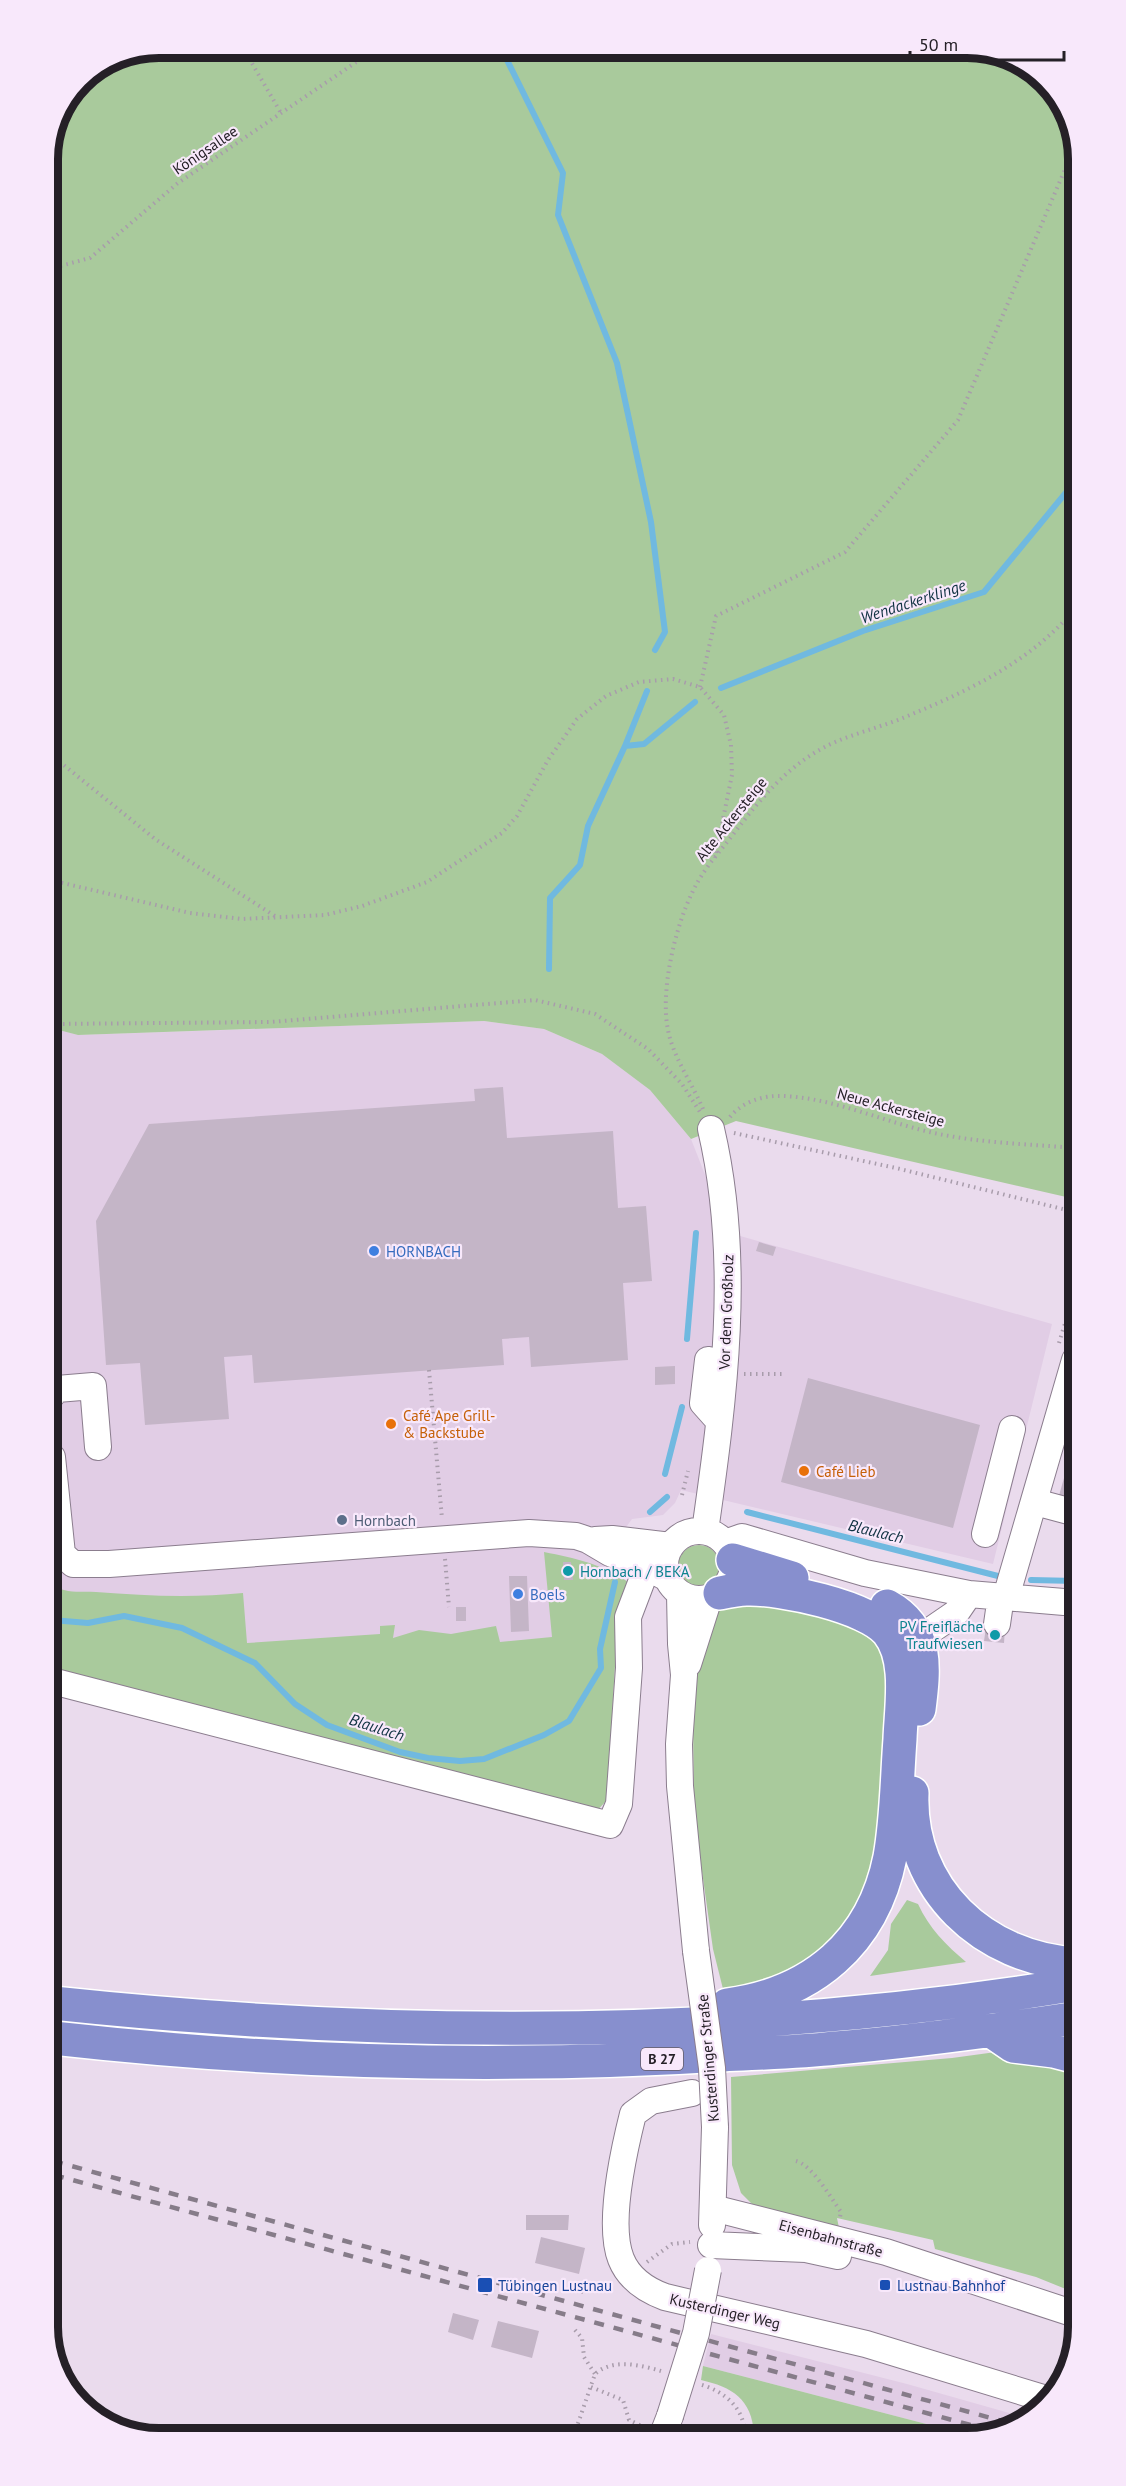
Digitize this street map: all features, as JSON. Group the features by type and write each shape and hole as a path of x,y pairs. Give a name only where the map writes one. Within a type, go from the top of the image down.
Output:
{"highway":[{"path":"721,1545 758,1569 854,1582 906,1622 918,1639 924,1659 912,1799 914,1830 923,1861 951,1906 984,1935 1024,1955 1068,1963"},
{"path":"657,2025 697,2009 768,1996 788,1989 821,1971 853,1939 870,1913 884,1879 893,1835 902,1701 901,1673 895,1644 888,1632 874,1619 841,1605 750,1588 714,1596"},
{"path":"58,2003 220,2018 375,2026 549,2028 657,2025 878,2010 1068,1985"},
{"name":"B 27","path":"58,2038 272,2056 386,2062 484,2063 662,2059 833,2049 1068,2020"},
{"path":"990,2031 1013,2046 1054,2051 1068,2055"}],"street":[{"name":"Vor dem Großholz","path":"711,1128 721,1170 728,1240 729,1332 719,1421 721,1545"},
{"path":"719,1421 703,1403 714,1307 728,1294"},
{"path":"58,1389 93,1386 99,1447"},
{"path":"997,1624 1068,1392"},
{"path":"985,1534 1012,1429"},
{"path":"1035,1502 1068,1511"},
{"path":"58,1519 62,1554 73,1564 109,1564 529,1533 576,1536 588,1540 664,1579 699,1600 714,1596 730,1578 721,1545 688,1533 671,1546 664,1579 628,1617 629,1668 619,1804 610,1825 58,1683"},
{"path":"588,1540 612,1539 671,1546"},
{"name":"Kusterdinger Straße","path":"664,1579 681,1644 684,1675 679,1744 680,1786 696,1951 712,2068 715,2127 710,2258 696,2333 666,2425"},
{"path":"854,1582 969,1594 1008,1585 1068,1601"},
{"path":"918,1639 956,1613 969,1594"},
{"name":"Kusterdinger Straße","path":"684,1675 714,1596"},
{"name":"Kusterdinger Weg","path":"692,2093 651,2101 633,2114 618,2181 617,2227 621,2260 634,2271 651,2292 866,2344 1038,2397"},
{"name":"Eisenbahnstraße","path":"713,2208 838,2239 1068,2312"},
{"name":"Eisenbahnstraße","path":"710,2258 807,2249 909,2271 948,2272"}],"path":[{"path":"249,58 281,113"},
{"name":"Königsallee","path":"59,266 90,258 178,183 362,58"},
{"path":"700,687 716,616 845,552 958,420 1068,162"},
{"name":"Alte Ackersteige","path":"711,1128 674,1049 668,1031 666,1014 671,963 684,911 699,879 771,787 805,759 835,742 910,716 1009,666 1046,640 1068,616"},
{"path":"59,882 190,913 242,919 325,915 362,906 427,882 502,833 517,816 548,760 577,719 606,696 639,682 673,679 700,687 724,716 731,745 732,775 715,858"},
{"path":"59,761 155,839 279,919"},
{"path":"59,1024 270,1022 464,1004 535,1000 595,1014 648,1049 682,1084 711,1128 896,1168 1068,1210"},
{"name":"Neue Ackersteige","path":"711,1128 729,1118 736,1109 747,1103 765,1097 782,1096 823,1102 934,1133 1068,1147"},
{"path":"429,1370 449,1607"},
{"path":"724,1374 783,1374"},
{"path":"796,2161 803,2163 841,2212 838,2239"},
{"path":"581,2292 634,2271 672,2244 686,2241"},
{"path":"575,2330 582,2338 584,2357 595,2374 577,2428"},
{"path":"591,2387 623,2400 629,2420 638,2424"}],"shaded area":[{"path":"484,1021 544,1029 602,1054 650,1090 691,1139 709,1185 719,1230 1052,1324 993,1564 681,1490 675,1503 663,1515 632,1519 602,1560 628,1582 618,1616 607,1800 58,1600 59,1030 79,1035"},
{"path":"711,2334 907,2384 1015,2415 986,2426 941,2428 703,2366"}],"green space":[{"path":"159,58 973,59 986,60 1005,66 1028,79 1038,88 1057,115 1067,146 1068,159 1068,1197 736,1121 691,1139 650,1090 602,1054 544,1029 484,1021 78,1035 59,1030 59,153 62,133 69,115 79,98 93,84 109,72 127,64"},
{"path":"699,1545 707,1546 714,1551 719,1558 719,1574 714,1581 707,1586 699,1587 691,1586 684,1581 679,1574 678,1566 679,1558 684,1551 691,1546"},
{"path":"544,1552 588,1562 628,1582 618,1616 607,1800 594,1814 58,1683 58,1588 74,1592 188,1596 243,1593 247,1643 380,1634 380,1626 395,1625 393,1638 419,1630 451,1634 496,1626 500,1642 552,1637"},
{"path":"733,1601 843,1613 886,1648 888,1795 867,1899 808,1969 725,1997 713,1949 694,1815 693,1720 695,1675 709,1618 719,1608"},
{"path":"907,1900 918,1904 927,1921 939,1936 966,1962 870,1976 888,1950 891,1924"},
{"path":"996,2052 1068,2064 1068,2290 1036,2277 935,2249 933,2240 837,2218 839,2228 752,2204 741,2193 732,2165 731,2077 952,2058"},
{"path":"703,2366 941,2428 753,2428 745,2403 738,2396 722,2386 701,2380"}],"building":[{"name":"HORNBACH","path":"503,1087 507,1138 613,1131 618,1208 646,1206 652,1281 623,1283 628,1360 531,1367 529,1337 502,1339 504,1365 254,1383 252,1355 224,1357 229,1419 145,1425 140,1363 106,1365 96,1221 149,1124 475,1101 474,1089"},
{"path":"759,1242 776,1247 773,1256 756,1251"},
{"path":"675,1366 675,1384 655,1385 655,1367"},
{"path":"808,1378 980,1425 953,1528 781,1482"},
{"path":"1068,1464 1068,1502 1058,1499"},
{"name":"Hornbach / BEKA","path":"563,1562 571,1562 573,1580 564,1580"},
{"path":"509,1576 527,1576 529,1631 511,1632"},
{"path":"456,1607 466,1607 466,1621 456,1621"},
{"name":"PV Freifläche Traufwiesen","path":"986,1627 1005,1629 1004,1643 984,1641"},
{"path":"526,2215 569,2215 568,2230 526,2230"},
{"path":"541,2237 585,2248 579,2274 535,2263"},
{"path":"453,2313 479,2320 473,2340 448,2332"},
{"path":"498,2321 539,2331 532,2358 491,2347"}],"waterway":[{"path":"506,58 563,173 558,215 617,363 651,522 665,632 655,650"},
{"name":"Wendackerklinge","path":"721,688 863,631 984,592 1068,490"},
{"path":"625,746 647,691"},
{"name":"Wendackerklinge","path":"549,969 550,898 580,865 588,826 625,746 644,744 695,702"},
{"name":"Wendackerklinge","path":"687,1339 696,1233"},
{"name":"Wendackerklinge","path":"665,1474 682,1407"},
{"name":"Blaulach","path":"650,1512 667,1497"},
{"name":"Blaulach","path":"747,1512 998,1576"},
{"name":"Blaulach","path":"1031,1580 1068,1581"},
{"name":"Blaulach","path":"58,1621 88,1623 124,1616 182,1628 255,1663 295,1704 327,1725 400,1752 460,1761 484,1759 544,1735 569,1721 601,1668 600,1649 615,1582"}],"railway":[{"path":"58,2162 1002,2421"},
{"path":"58,2176 977,2427"}],"place":[{"name":"HORNBACH","path":"374,1251"},
{"name":"Café Ape Grill- & Backstube","path":"391,1424"},
{"name":"Café Lieb","path":"804,1471"},
{"name":"Hornbach","path":"342,1520"},
{"name":"Hornbach / BEKA","path":"568,1571"},
{"name":"Boels","path":"518,1594"},
{"name":"PV Freifläche Traufwiesen","path":"995,1635"},
{"name":"Tübingen Lustnau","path":"485,2285"},
{"name":"Lustnau Bahnhof","path":"885,2285"}]}
